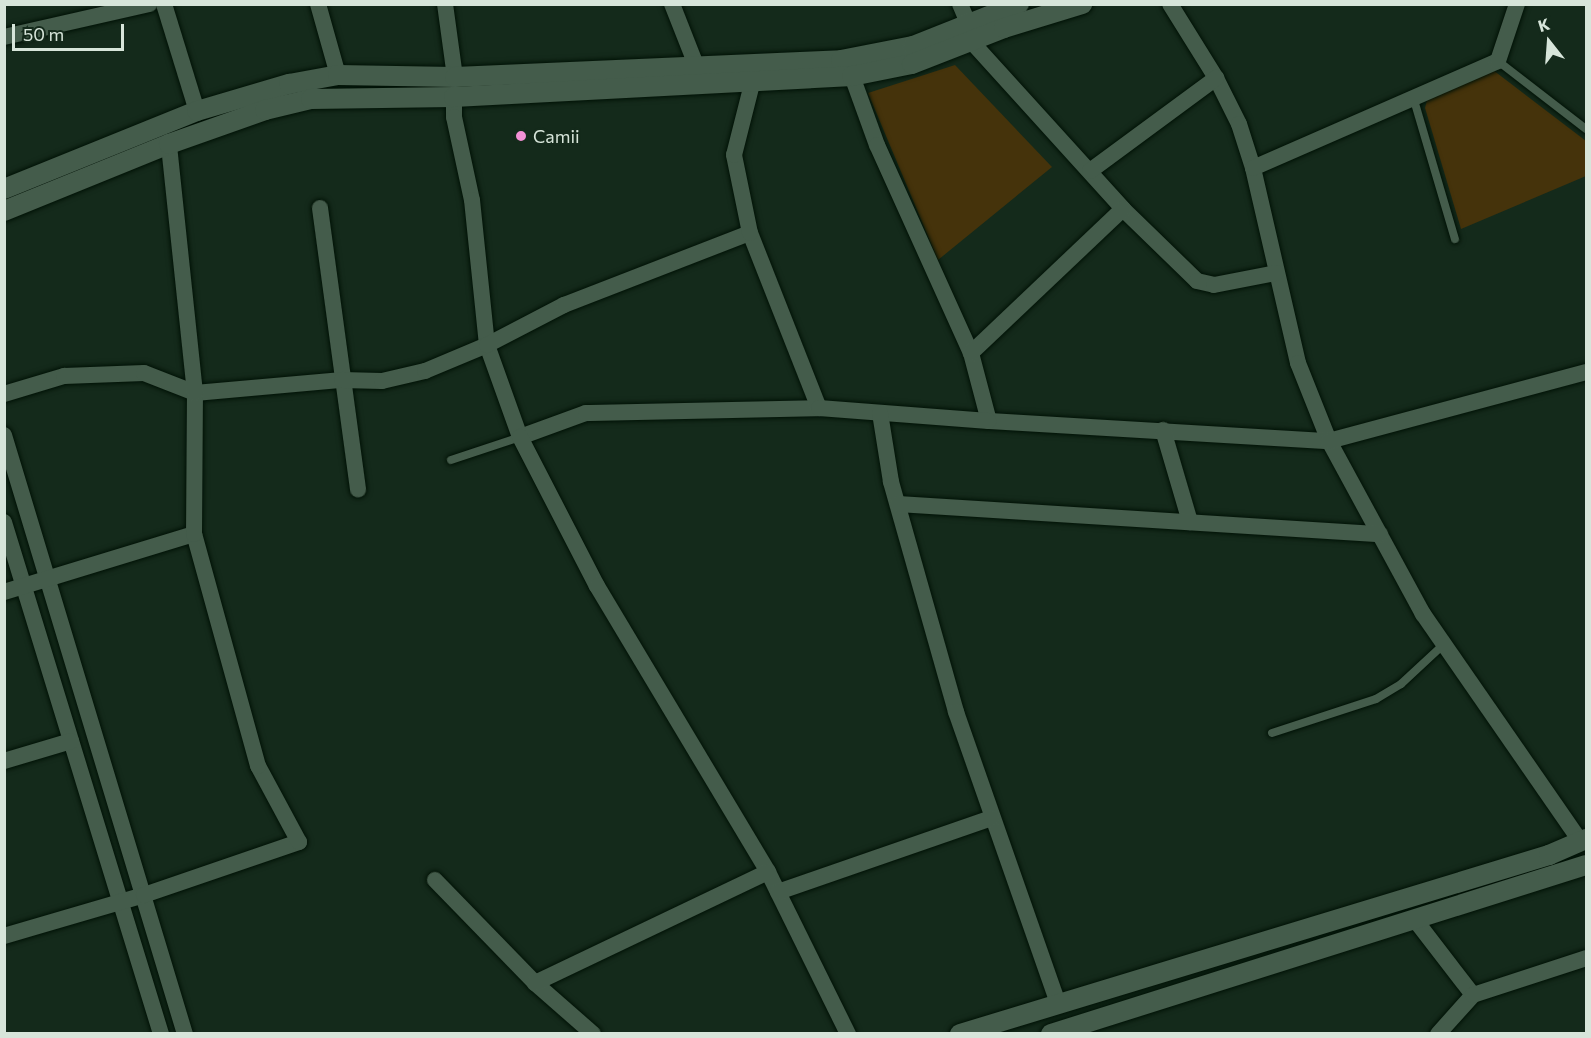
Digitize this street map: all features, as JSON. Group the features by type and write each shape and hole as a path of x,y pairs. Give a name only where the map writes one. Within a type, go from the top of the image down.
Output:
{"street":[{"path":"4,37 149,4"},
{"path":"164,4 197,111"},
{"path":"318,4 338,75"},
{"path":"445,4 454,87 454,117 472,200 487,345 520,437 597,586 768,872 848,1034"},
{"path":"672,4 696,65"},
{"path":"4,211 170,144 265,110 311,99 696,65 841,60 885,54 1019,4"},
{"path":"4,189 197,111 280,87 338,75 454,87 852,76 912,64 966,22 1082,4"},
{"path":"960,1034 1585,844 1444,644 1329,441 1298,363 1253,168 1239,124 1216,78 1170,4"},
{"path":"1253,168 1414,100 1498,61 1517,4"},
{"path":"966,22 1123,209 1197,281 1214,285 1276,273"},
{"path":"852,76 878,145 971,353 989,421"},
{"path":"1090,171 1216,78"},
{"path":"753,80 734,155 750,233 819,408"},
{"path":"4,936 144,895 299,842 258,766 194,534 195,393 170,144"},
{"path":"321,208 358,489"},
{"path":"971,353 1123,209"},
{"path":"4,394 64,376 144,373 195,393 342,380 382,381 404,376 487,345 564,305 750,233"},
{"path":"520,437 586,413 819,408 989,421 1329,441 1587,372"},
{"path":"880,413 898,504 956,712 1058,1004"},
{"path":"1163,430 1190,522"},
{"path":"4,435 185,1034"},
{"path":"898,504 1380,534"},
{"path":"4,522 161,1034"},
{"path":"4,592 194,534"},
{"path":"4,761 72,741"},
{"path":"778,892 992,818"},
{"path":"1051,1034 1416,921 1587,865"},
{"path":"535,984 768,872"},
{"path":"435,880 535,984 593,1034"},
{"path":"1416,921 1473,995"},
{"path":"1438,1034 1473,995 1587,958"}],"lane":[{"path":"1498,61 1587,129"},
{"path":"1414,100 1455,240"},
{"path":"451,460 520,437"},
{"path":"1272,733 1376,699 1401,684 1444,644"}],"shaded area":[{"path":"955,65 1052,167 938,260 868,93"},
{"path":"1493,70 1586,141 1586,176 1461,229 1425,108 1427,100"}],"place":[{"name":"Camii","path":"521,136"}]}
